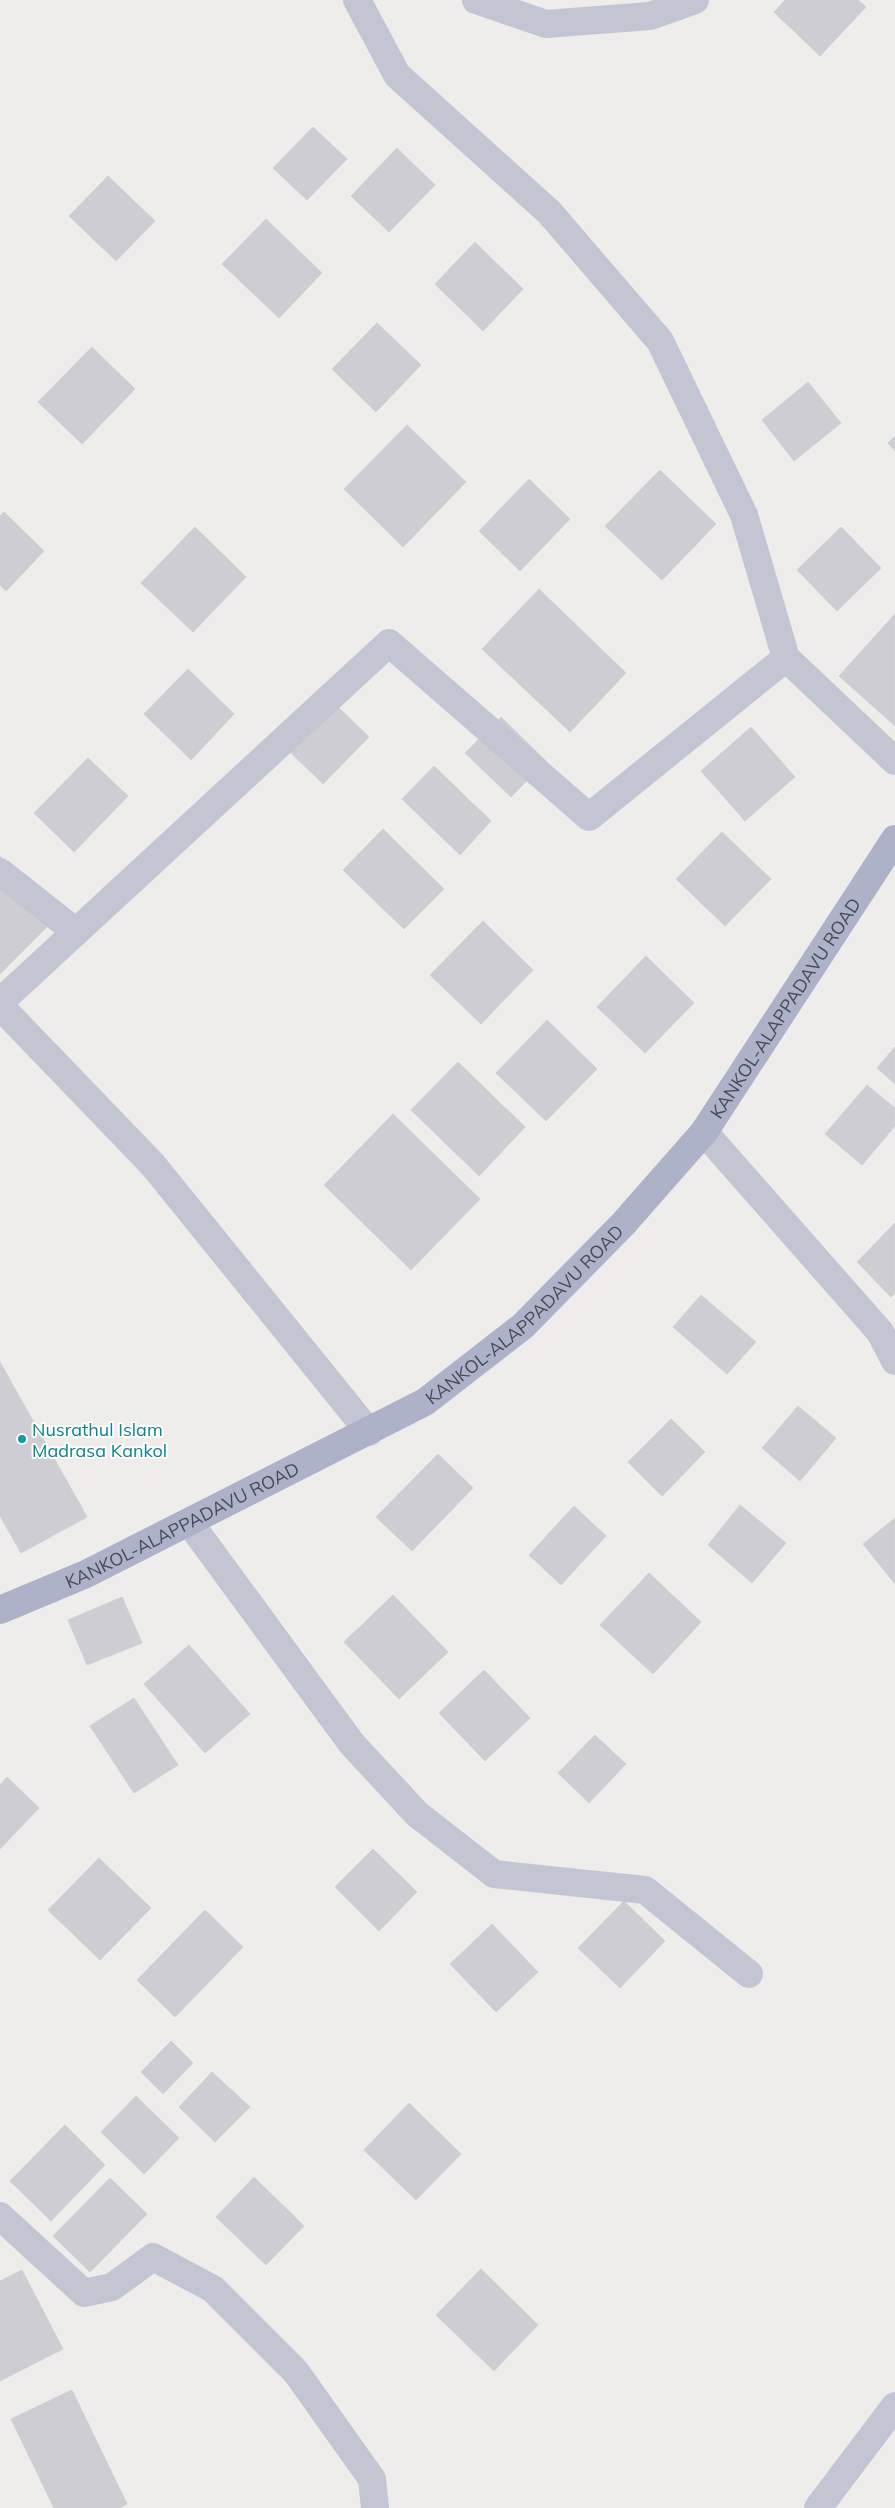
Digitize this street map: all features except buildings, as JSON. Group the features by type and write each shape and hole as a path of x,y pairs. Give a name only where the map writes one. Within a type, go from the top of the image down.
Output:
{"main road":[{"name":"KANKOL-ALAPPADAVU ROAD","path":"0,1610 86,1574 425,1402 523,1326 624,1223 704,1132 895,839"}],"street":[{"path":"357,0 397,75 549,212 660,340 744,515 786,658 895,761"},
{"path":"476,0 546,24 650,16 694,0"},
{"path":"0,1002 389,643 589,817 786,658"},
{"path":"0,872 76,932"},
{"path":"0,1006 153,1165 369,1432"},
{"path":"704,1132 880,1332 895,1361"},
{"path":"189,1522 352,1744 417,1814 494,1874 645,1890 748,1974"},
{"path":"0,2216 84,2293 112,2287 153,2257 213,2289 296,2372 372,2479 375,2508"},
{"path":"818,2508 895,2406"}],"place":[{"name":"Nusrathul Islam Madrasa Kankol","path":"22,1439"}]}
